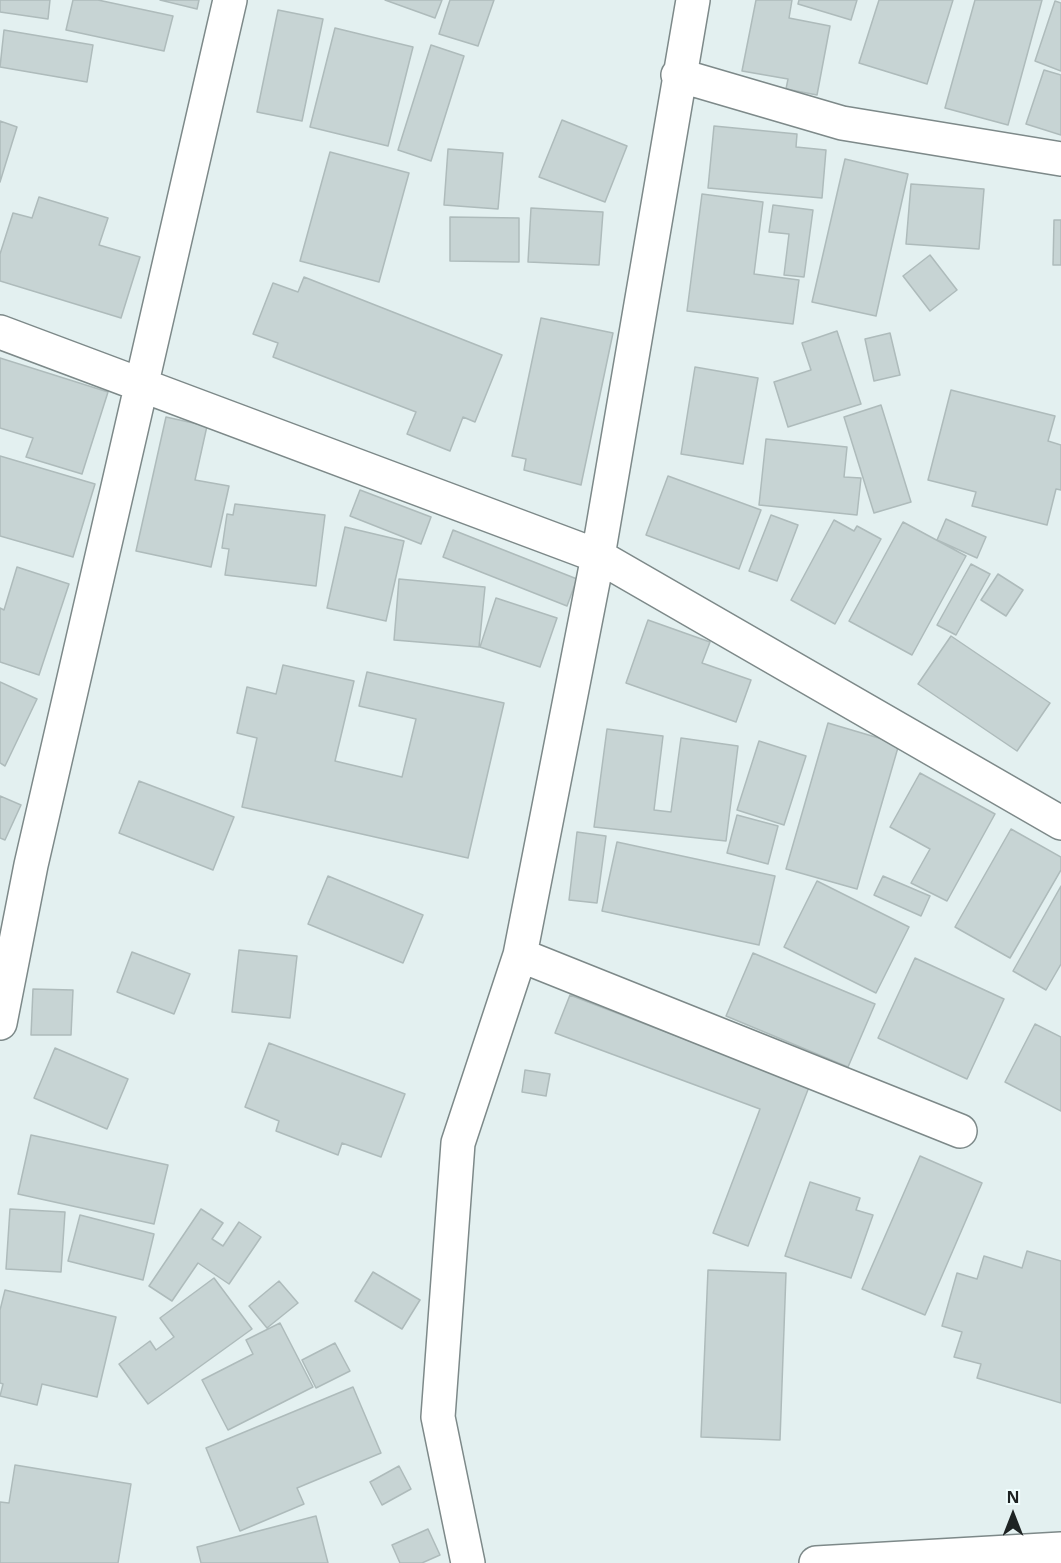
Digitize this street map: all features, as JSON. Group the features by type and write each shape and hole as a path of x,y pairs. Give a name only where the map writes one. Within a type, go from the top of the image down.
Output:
{"street":[{"path":"0,1023 31,865 230,0"},
{"path":"468,1563 438,1417 459,1143 520,956 598,556 678,75 693,0"},
{"path":"678,75 842,123 1061,159"},
{"path":"0,332 598,556 1061,823"},
{"path":"520,956 960,1131"},
{"path":"816,1563 1061,1549"}],"building":[{"path":"0,0 50,0 48,19 0,12"},
{"path":"73,0 98,0 173,16 164,51 66,30"},
{"path":"160,0 199,0 197,9"},
{"path":"385,0 442,0 435,18"},
{"path":"450,0 494,0 478,46 439,34"},
{"path":"756,0 792,0 789,18 830,26 817,95 786,89 788,79 742,71"},
{"path":"799,0 857,0 851,20 798,4"},
{"path":"879,0 953,0 927,84 859,63"},
{"path":"975,0 1042,0 1008,125 945,108"},
{"path":"1055,1 1061,3 1061,71 1035,61"},
{"path":"278,10 323,19 302,121 257,112"},
{"path":"335,28 413,47 388,146 310,127"},
{"path":"4,30 93,45 87,82 0,67"},
{"path":"431,45 464,56 431,161 398,150"},
{"path":"1044,70 1061,75 1061,135 1026,124"},
{"path":"562,120 627,146 605,202 539,177"},
{"path":"0,121 17,127 0,182"},
{"path":"714,126 797,134 796,147 826,150 822,198 708,188"},
{"path":"448,149 503,153 498,209 444,205"},
{"path":"330,152 409,173 379,282 300,261"},
{"path":"845,159 908,174 876,316 812,302"},
{"path":"911,184 984,189 979,249 906,244"},
{"path":"702,194 763,202 754,274 799,280 793,324 687,311"},
{"path":"39,197 108,218 99,245 140,257 121,318 0,281 0,254 13,213 32,218"},
{"path":"773,205 813,210 804,277 784,275 789,234 769,232"},
{"path":"531,208 603,212 599,265 528,262"},
{"path":"450,217 519,218 519,262 450,261"},
{"path":"1054,220 1061,220 1061,265 1053,265"},
{"path":"930,255 957,290 930,311 903,276"},
{"path":"304,277 502,355 475,422 463,417 450,451 407,434 416,412 273,357 278,343 253,334 273,283 298,292"},
{"path":"541,318 613,333 581,485 524,470 526,459 512,456"},
{"path":"837,331 861,404 788,427 774,382 811,370 802,343"},
{"path":"890,333 900,375 874,381 865,339"},
{"path":"0,358 108,392 82,474 26,457 33,438 0,428"},
{"path":"695,367 758,378 743,464 681,454"},
{"path":"951,390 1055,416 1048,441 1061,445 1061,490 1056,489 1047,525 972,506 976,492 928,480"},
{"path":"881,405 911,502 874,513 844,417"},
{"path":"166,417 207,426 195,480 229,486 211,567 136,551"},
{"path":"766,439 847,447 844,477 861,478 857,515 759,505"},
{"path":"0,456 95,484 73,557 0,536"},
{"path":"668,476 761,510 739,569 646,535"},
{"path":"360,490 431,517 421,544 350,516"},
{"path":"235,504 325,515 316,586 225,575 229,549 222,548 227,514 233,515"},
{"path":"771,515 798,525 777,581 749,571"},
{"path":"946,519 986,537 977,558 937,540"},
{"path":"834,520 854,531 857,526 881,539 835,624 791,600"},
{"path":"903,522 966,556 912,655 849,621"},
{"path":"345,527 404,541 386,621 327,608"},
{"path":"453,530 577,579 567,606 443,557"},
{"path":"971,564 990,574 956,635 937,625"},
{"path":"17,567 69,584 39,675 0,662 0,608 4,610"},
{"path":"998,574 1023,590 1006,616 981,600"},
{"path":"399,579 485,587 479,647 394,640"},
{"path":"496,598 557,618 540,667 480,647"},
{"path":"648,620 710,642 702,663 751,680 736,722 626,683"},
{"path":"951,636 1050,703 1017,751 918,684"},
{"path":"283,665 354,681 335,761 402,777 416,719 359,706 367,672 504,703 468,858 242,807 257,738 237,733 247,687 276,694"},
{"path":"0,682 37,699 5,766 0,763"},
{"path":"828,723 899,744 857,889 786,869"},
{"path":"607,729 663,736 654,810 671,812 681,738 738,746 726,841 594,827"},
{"path":"759,741 806,756 784,825 737,810"},
{"path":"920,773 995,814 947,901 911,883 930,849 890,827"},
{"path":"139,781 234,817 213,870 119,833"},
{"path":"0,796 21,805 5,840 0,838"},
{"path":"737,815 778,826 768,864 727,853"},
{"path":"1011,829 1061,857 1061,870 1010,958 955,927"},
{"path":"577,832 606,836 597,903 569,900"},
{"path":"617,842 775,876 759,945 602,911"},
{"path":"328,876 423,915 403,963 308,924"},
{"path":"883,876 930,896 921,916 874,895"},
{"path":"817,881 909,927 876,993 784,947"},
{"path":"1061,886 1061,964 1046,990 1013,971"},
{"path":"239,950 297,956 290,1018 232,1012"},
{"path":"132,952 190,974 174,1014 117,992"},
{"path":"753,953 875,1004 848,1067 726,1016"},
{"path":"915,958 1004,999 967,1079 878,1038"},
{"path":"33,989 73,990 71,1035 31,1035"},
{"path":"570,995 809,1087 748,1246 713,1233 760,1109 555,1033"},
{"path":"1035,1024 1061,1037 1061,1111 1005,1082"},
{"path":"269,1043 405,1094 381,1157 342,1143 338,1155 276,1131 279,1121 245,1107"},
{"path":"55,1048 128,1079 107,1129 34,1098"},
{"path":"525,1070 550,1074 546,1096 522,1092"},
{"path":"31,1135 168,1165 154,1224 18,1194"},
{"path":"920,1156 982,1183 925,1315 862,1289"},
{"path":"810,1182 860,1198 856,1210 873,1215 851,1278 785,1256"},
{"path":"10,1209 65,1212 61,1272 6,1269"},
{"path":"201,1209 223,1223 212,1239 223,1246 239,1222 261,1237 229,1284 198,1263 172,1301 149,1286"},
{"path":"80,1215 154,1234 143,1280 68,1261"},
{"path":"1027,1251 1061,1261 1061,1403 977,1378 981,1364 954,1357 962,1332 942,1326 957,1273 977,1279 984,1256 1022,1268"},
{"path":"708,1270 786,1273 780,1440 701,1437"},
{"path":"373,1272 420,1300 402,1329 355,1301"},
{"path":"214,1278 252,1329 148,1404 119,1364 150,1341 156,1350 174,1337 160,1318"},
{"path":"279,1281 298,1303 267,1328 249,1306"},
{"path":"5,1290 116,1317 97,1397 42,1384 37,1405 0,1396 3,1384 0,1383 0,1310"},
{"path":"280,1323 313,1387 228,1430 202,1380 253,1354 246,1340"},
{"path":"335,1343 350,1371 316,1388 302,1360"},
{"path":"353,1387 381,1453 297,1488 304,1504 240,1531 206,1448"},
{"path":"15,1465 131,1484 118,1563 0,1563 0,1502 9,1503"},
{"path":"399,1466 411,1489 382,1505 370,1482"},
{"path":"316,1516 328,1563 201,1563 197,1547"},
{"path":"428,1529 440,1555 422,1563 400,1563 392,1545"}]}
